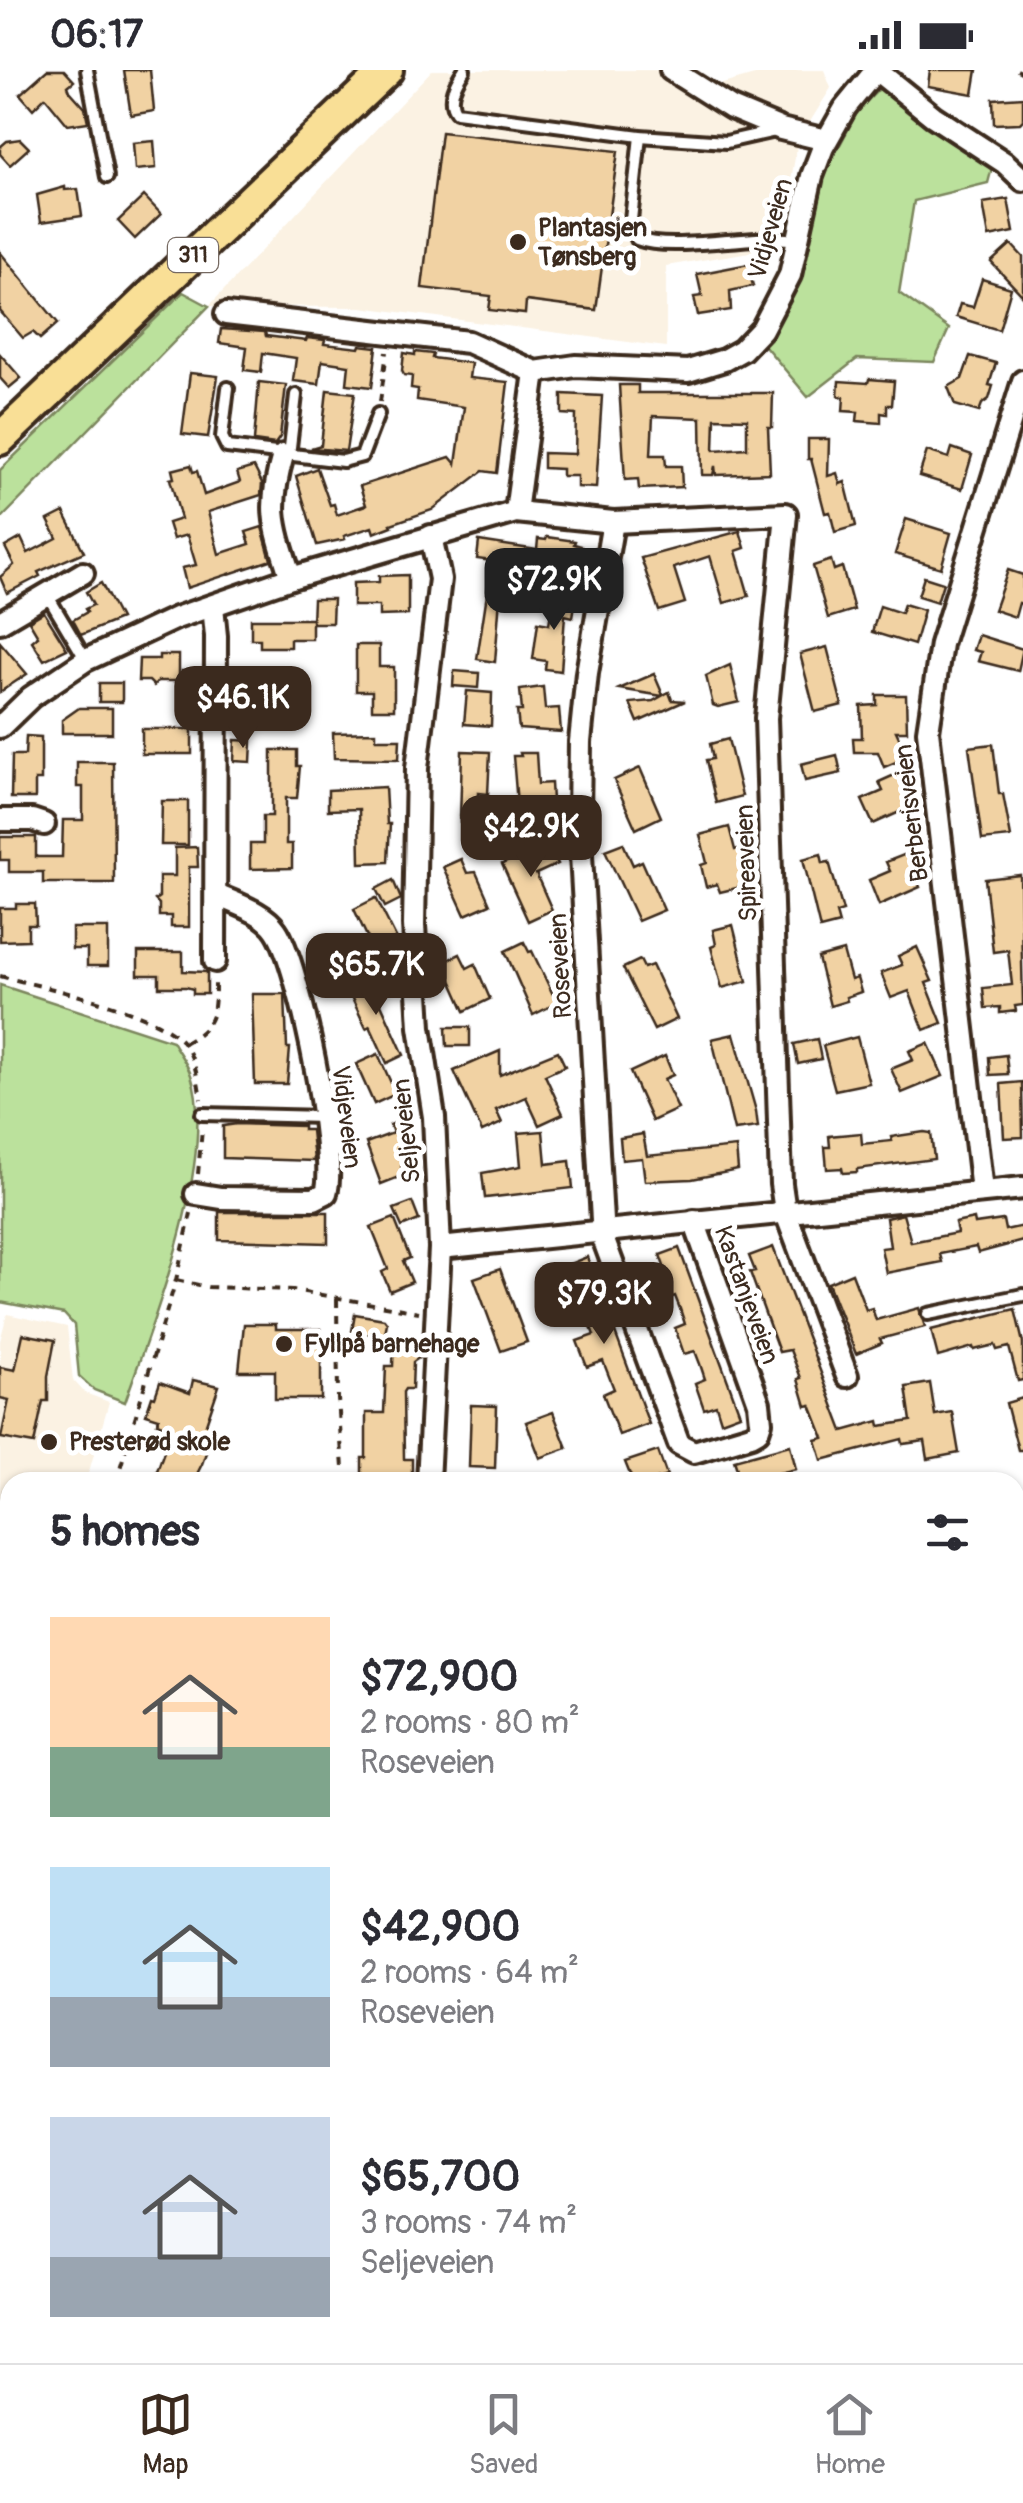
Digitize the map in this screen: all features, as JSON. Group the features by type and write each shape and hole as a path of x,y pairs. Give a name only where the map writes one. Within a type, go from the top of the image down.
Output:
{"main road":[{"name":"311","path":"0,439 387,70"}],"street":[{"path":"671,70 731,108 781,130 826,140"},
{"path":"876,70 1023,180"},
{"name":"Vidjeveien","path":"535,372 576,366 688,371 742,350 762,329 790,275 812,176 826,140 845,108 876,70"},
{"path":"226,314 468,342 535,372 516,512"},
{"name":"Berberisveien","path":"982,1190 928,731 941,644 1023,381"},
{"path":"286,456 274,486 272,517 292,578"},
{"path":"0,726 31,696 86,660 176,618 292,578 516,512 613,522"},
{"name":"Spireaveien","path":"613,522 786,514 766,718 784,1211"},
{"name":"Roseveien","path":"603,1230 579,800 587,673 613,522"},
{"name":"Seljeveien","path":"428,1472 440,1248 434,1117 420,1027 414,925 417,768 440,579 432,536"},
{"path":"0,622 83,572"},
{"path":"213,606 215,962"},
{"path":"0,820 44,824"},
{"name":"Vidjeveien","path":"196,1194 287,1200 322,1196 329,1185 324,1118 302,1007 277,932 256,914 217,894"},
{"name":"Kastanjeveien","path":"440,1248 1023,1188"},
{"path":"784,1211 846,1376"},
{"name":"Kastanjeveien","path":"603,1230 608,1257 678,1444 694,1452 751,1435 758,1431 761,1422 758,1403 694,1222"}],"lane":[{"path":"87,70 106,176"},
{"path":"464,70 456,81 452,100 456,112 640,136 726,142 781,130"},
{"path":"640,136 631,220 637,239 671,243 762,237 798,241"},
{"path":"228,388 224,445 286,456 332,462 362,456 378,414"},
{"path":"286,456 296,394"},
{"path":"46,593 86,660"},
{"path":"202,1114 324,1118"},
{"path":"928,1314 1023,1294"}],"path":[{"path":"378,414 390,332"},
{"path":"184,1043 200,1034 213,1016 215,962"},
{"path":"0,976 128,1012 163,1028 184,1043 196,1072 202,1114 196,1194 163,1327 119,1472"},
{"path":"176,1280 208,1287 293,1290 436,1314"},
{"path":"337,1299 344,1472"}],"shaded area":[{"path":"432,70 697,70 719,85 772,70 824,70 831,88 798,141 779,247 666,266 666,347 361,307 209,306"},
{"name":"Presterød skole","path":"7,1314 67,1327 73,1380 85,1393 109,1402 89,1472 0,1472 0,1341"}],"green space":[{"path":"880,88 993,164 988,183 914,201 899,293 949,329 934,362 857,359 808,397 760,340 802,255 825,173 859,109"},
{"path":"183,292 209,306 0,520 0,470"},
{"path":"0,985 172,1041 191,1075 197,1109 189,1193 165,1285 125,1402 94,1390 79,1376 74,1325 64,1314 0,1302"}],"building":[{"path":"47,70 64,70 74,81 68,86 85,108 88,122 68,125 45,97 33,109 20,94"},
{"path":"124,70 150,70 154,111 131,115"},
{"path":"930,70 977,70 973,94 928,86"},
{"path":"1023,97 1020,123 994,124 993,99"},
{"path":"441,132 618,151 596,310 526,301 525,314 489,310 491,296 422,288"},
{"path":"20,139 29,148 10,165 0,154 0,147"},
{"path":"154,141 156,168 135,170 133,143"},
{"path":"65,187 78,189 82,216 41,222 37,195"},
{"path":"144,196 161,214 135,239 118,221"},
{"path":"1008,199 1014,232 989,237 983,203"},
{"path":"1011,244 1023,257 1023,296 991,262"},
{"path":"0,252 58,323 40,339 33,332 23,338 0,311"},
{"path":"759,262 762,276 751,278 753,286 730,291 731,310 698,315 694,297 702,296 697,274"},
{"path":"982,279 1011,288 999,330 956,317 960,304 973,307"},
{"path":"221,329 325,340 324,344 377,347 372,387 347,384 349,365 322,361 319,384 293,381 296,358 263,353 261,372 244,370 247,347 219,343"},
{"path":"404,353 471,363 469,378 508,382 497,473 483,471 432,510 392,526 374,533 372,527 344,536 345,539 317,545 296,476 317,468 337,515 366,505 360,486 450,457 456,464 464,407 417,400 418,389 411,388 412,376 402,371"},
{"path":"0,354 21,378 9,388 0,378"},
{"path":"970,356 996,363 989,399 979,412 955,405 948,387 962,379"},
{"path":"190,373 218,376 208,437 182,434"},
{"path":"869,379 894,381 892,405 887,405 887,414 881,413 881,423 857,421 858,412 843,411 844,397 838,396 839,381 868,383"},
{"path":"259,382 286,385 280,437 275,444 254,441"},
{"path":"619,385 638,385 638,393 773,393 772,427 768,427 770,473 716,475 715,466 713,475 702,475 701,418 653,416 651,455 665,455 666,466 681,466 682,487 639,489 638,479 625,480","holes":["715,418 747,419 747,448 714,450"]},
{"path":"327,390 355,393 346,451 311,448 321,445"},
{"path":"562,394 602,396 596,488 577,487 577,476 562,476 562,469 543,468 543,453 575,454 576,415 562,414"},
{"path":"808,439 829,439 828,476 837,473 840,484 845,482 856,526 835,532 808,459"},
{"path":"952,448 972,455 962,489 919,476 927,451 949,458"},
{"path":"191,465 193,472 197,471 204,495 240,482 237,472 254,467 262,483 261,495 208,512 219,554 250,544 246,532 262,527 271,560 187,588 182,568 196,565 187,535 173,539 168,523 181,519 170,479 174,478 172,470"},
{"path":"64,512 84,552 38,572 40,576 7,593 0,577 14,565 5,547 21,538 28,553 57,538 48,520"},
{"path":"906,519 951,533 941,568 895,554"},
{"path":"740,531 745,548 736,551 749,596 724,603 710,556 674,568 685,603 659,611 641,558"},
{"path":"538,539 575,541 581,546 577,570 571,569 567,592 519,584 518,591 511,590 511,597 500,597 495,662 477,659 492,561 477,559 479,541 537,550"},
{"path":"831,560 834,570 842,567 854,610 828,618 813,566"},
{"path":"1008,570 1023,575 1023,604 1019,603 1015,617 994,610"},
{"path":"408,575 408,615 379,616 379,606 353,606 353,583 379,582 379,576"},
{"path":"924,577 943,583 937,602 918,596"},
{"path":"101,583 120,619 81,635 73,620 93,605 86,592"},
{"path":"554,594 576,598 573,617 565,615 561,671 545,669 546,661 533,659 538,622 549,624"},
{"path":"313,599 333,599 332,623 312,623"},
{"path":"904,604 924,610 914,645 872,632 880,606 901,613"},
{"path":"44,612 67,649 44,660 32,641 38,636 29,621"},
{"path":"251,619 312,619 312,639 290,639 290,647 260,647 260,639 251,639"},
{"path":"978,635 1023,649 1018,671 978,661 981,652 973,650"},
{"path":"0,642 27,674 0,692"},
{"path":"356,645 379,645 379,667 394,667 394,709 372,709 372,691 356,691"},
{"path":"827,647 842,705 815,712 800,654"},
{"path":"159,655 179,655 179,681 158,681 154,686 149,681 138,681 139,659 159,659"},
{"path":"730,665 739,702 718,707 713,705 706,676"},
{"path":"243,669 273,669 273,680 303,684 303,709 249,709 249,683 243,683"},
{"path":"182,671 202,671 202,692 182,692"},
{"path":"454,671 479,673 478,688 453,686"},
{"path":"654,674 663,695 669,692 672,700 685,701 638,722 630,703 662,696 619,689"},
{"path":"99,683 122,683 122,702 99,702"},
{"path":"543,687 545,709 559,708 561,732 519,729 520,690"},
{"path":"467,691 492,693 491,726 464,724"},
{"path":"877,695 906,695 907,731 896,731 908,757 884,767 878,752 854,752 853,738 862,738 861,706 877,705"},
{"path":"79,708 112,708 112,733 62,733 62,720"},
{"path":"142,729 192,729 192,754 142,754"},
{"path":"376,732 376,739 400,739 399,759 334,758 333,733"},
{"path":"26,736 41,737 41,780 35,780 35,798 11,798 12,755 25,755"},
{"path":"728,739 742,796 716,803 706,760 713,759 710,744"},
{"path":"235,740 252,741 251,762 234,761"},
{"path":"993,744 999,794 1003,794 1011,837 982,840 969,747"},
{"path":"272,750 297,750 300,766 297,798 286,798 286,844 292,844 292,868 250,869 250,844 263,844 263,816 272,816"},
{"path":"462,751 490,752 488,794 478,793 478,813 460,821"},
{"path":"520,753 536,753 538,784 551,783 552,801 517,804 513,756 521,756"},
{"path":"837,755 841,773 805,781 801,764"},
{"path":"77,762 113,762 114,883 43,883 43,872 9,872 9,860 0,860 0,837 36,837 36,857 62,857 63,820 83,820 83,787 77,787"},
{"path":"640,768 661,817 636,829 614,780"},
{"path":"899,773 913,806 873,824 862,800 883,791 879,782"},
{"path":"385,787 390,824 388,862 360,863 359,809 328,810 328,790"},
{"path":"162,801 188,801 188,845 161,845"},
{"path":"729,827 735,850 742,848 747,871 742,872 745,886 720,892 717,884 706,887 701,865 707,863 700,835"},
{"path":"548,843 558,864 536,874 552,910 528,921 502,864"},
{"path":"623,843 633,865 642,861 664,910 638,921 605,850"},
{"path":"197,847 198,867 189,867 189,927 171,927 171,916 159,916 155,900 159,897 159,876 175,876 175,848"},
{"path":"821,854 823,863 829,862 843,911 836,913 839,924 820,929 803,859"},
{"path":"906,854 920,887 879,905 869,880 890,871 886,862"},
{"path":"461,859 467,873 476,872 490,904 465,915 443,867"},
{"path":"1020,875 1023,1005 1015,1006 1016,1011 1000,1013 1000,1007 985,1008 983,988 1012,985 1008,950 993,952 985,879"},
{"path":"393,880 401,899 385,907 376,889"},
{"path":"376,898 396,938 373,949 354,909"},
{"path":"16,904 35,904 36,925 28,925 28,940 0,941 0,908 16,908"},
{"path":"733,925 747,981 722,988 711,947 716,945 713,930"},
{"path":"72,928 108,928 108,966 87,966 87,949 72,949"},
{"path":"524,942 557,1003 533,1015 505,951"},
{"path":"917,947 932,981 926,983 942,1023 924,1030 909,991 891,998 881,973 902,965 898,956"},
{"path":"843,951 851,980 857,978 861,992 830,1006 818,958"},
{"path":"138,952 183,952 183,971 207,972 207,994 193,994 193,989 186,987 159,987 159,975 138,975"},
{"path":"460,954 467,968 475,964 490,999 465,1011 443,962"},
{"path":"386,960 395,978 378,986 369,968"},
{"path":"640,960 644,968 652,965 677,1019 654,1030 623,968"},
{"path":"369,977 404,1055 387,1063 347,988"},
{"path":"252,994 285,994 290,1048 287,1084 255,1084"},
{"path":"446,1027 470,1027 470,1046 447,1046"},
{"path":"734,1034 758,1127 734,1130 712,1039"},
{"path":"857,1037 869,1083 835,1090 823,1046"},
{"path":"817,1039 821,1059 798,1064 794,1044"},
{"path":"928,1043 943,1076 902,1093 891,1069 913,1060 909,1051"},
{"path":"500,1051 500,1075 558,1051 565,1066 545,1075 563,1114 539,1125 526,1097 496,1110 502,1123 482,1132 454,1071"},
{"path":"378,1054 396,1094 374,1104 356,1064"},
{"path":"1006,1055 1008,1074 990,1075 989,1057"},
{"path":"665,1056 673,1075 664,1079 678,1109 652,1121 630,1072"},
{"path":"1022,1082 1023,1137 1004,1138 1001,1084"},
{"path":"408,1118 415,1137 398,1143 404,1175 381,1184 366,1143 393,1133 390,1125"},
{"path":"223,1126 303,1126 303,1130 311,1130 314,1161 223,1158"},
{"path":"543,1131 546,1164 570,1161 573,1188 485,1198 482,1173 521,1166 518,1133"},
{"path":"861,1133 862,1144 931,1133 934,1159 857,1172 827,1169 825,1147 830,1147 829,1136"},
{"path":"643,1134 647,1156 736,1147 738,1170 692,1179 645,1181 642,1158 622,1160 620,1138"},
{"path":"412,1202 419,1220 402,1227 394,1209"},
{"path":"219,1212 328,1212 328,1243 219,1240"},
{"path":"903,1214 911,1242 957,1233 955,1223 974,1219 975,1224 1003,1220 1005,1230 1023,1226 1023,1241 978,1253 976,1247 940,1254 942,1262 886,1273 881,1248 890,1247 886,1218"},
{"path":"394,1218 410,1258 403,1261 412,1282 390,1291 382,1272 388,1269 371,1227"},
{"path":"773,1247 843,1431 879,1421 880,1426 911,1421 906,1387 930,1383 935,1415 952,1412 959,1453 928,1459 925,1441 903,1444 902,1439 822,1460 816,1440 824,1438 811,1405 806,1406 790,1350 779,1352 750,1272 755,1271 749,1256"},
{"path":"679,1248 740,1414 721,1421 716,1405 704,1409 695,1383 705,1379 700,1364 695,1351 684,1354 675,1328 685,1324 680,1309 675,1296 664,1300 654,1273 665,1269 660,1255"},
{"path":"587,1257 649,1424 619,1435 603,1394 614,1389 603,1361 587,1367 577,1341 594,1335 583,1306 567,1312 557,1286 573,1280 567,1265"},
{"path":"500,1269 527,1342 501,1351 474,1278"},
{"path":"852,1273 866,1310 872,1308 876,1320 919,1308 925,1327 880,1339 882,1343 856,1354 828,1283"},
{"path":"1015,1309 1023,1343 1023,1380 1018,1381 1009,1347 973,1347 938,1357 931,1330"},
{"path":"355,1314 384,1319 384,1338 352,1331"},
{"path":"244,1324 321,1329 321,1399 275,1399 275,1371 239,1371"},
{"path":"23,1334 55,1340 48,1401 43,1401 34,1444 1,1438 9,1400 0,1398 0,1367 15,1370"},
{"path":"394,1339 420,1340 420,1357 413,1362 412,1389 403,1392 404,1459 412,1459 412,1472 362,1472 362,1458 366,1458 366,1413 384,1413 386,1366 393,1366"},
{"path":"193,1380 219,1386 206,1424 215,1427 202,1464 198,1472 157,1472 172,1429 157,1423 159,1418 146,1414 152,1396 155,1397 160,1382 190,1393"},
{"path":"1023,1398 1023,1450 1018,1450 1006,1403"},
{"path":"471,1405 497,1406 495,1468 469,1467"},
{"path":"553,1412 567,1448 540,1458 526,1422"},
{"path":"790,1445 796,1469 738,1472 734,1460"},
{"path":"658,1451 666,1472 629,1472 625,1462"}],"place":[{"name":"Plantasjen Tønsberg","path":"518,242"},
{"name":"Fyllpå barnehage","path":"284,1344"},
{"name":"Presterød skole","path":"49,1442"}]}
